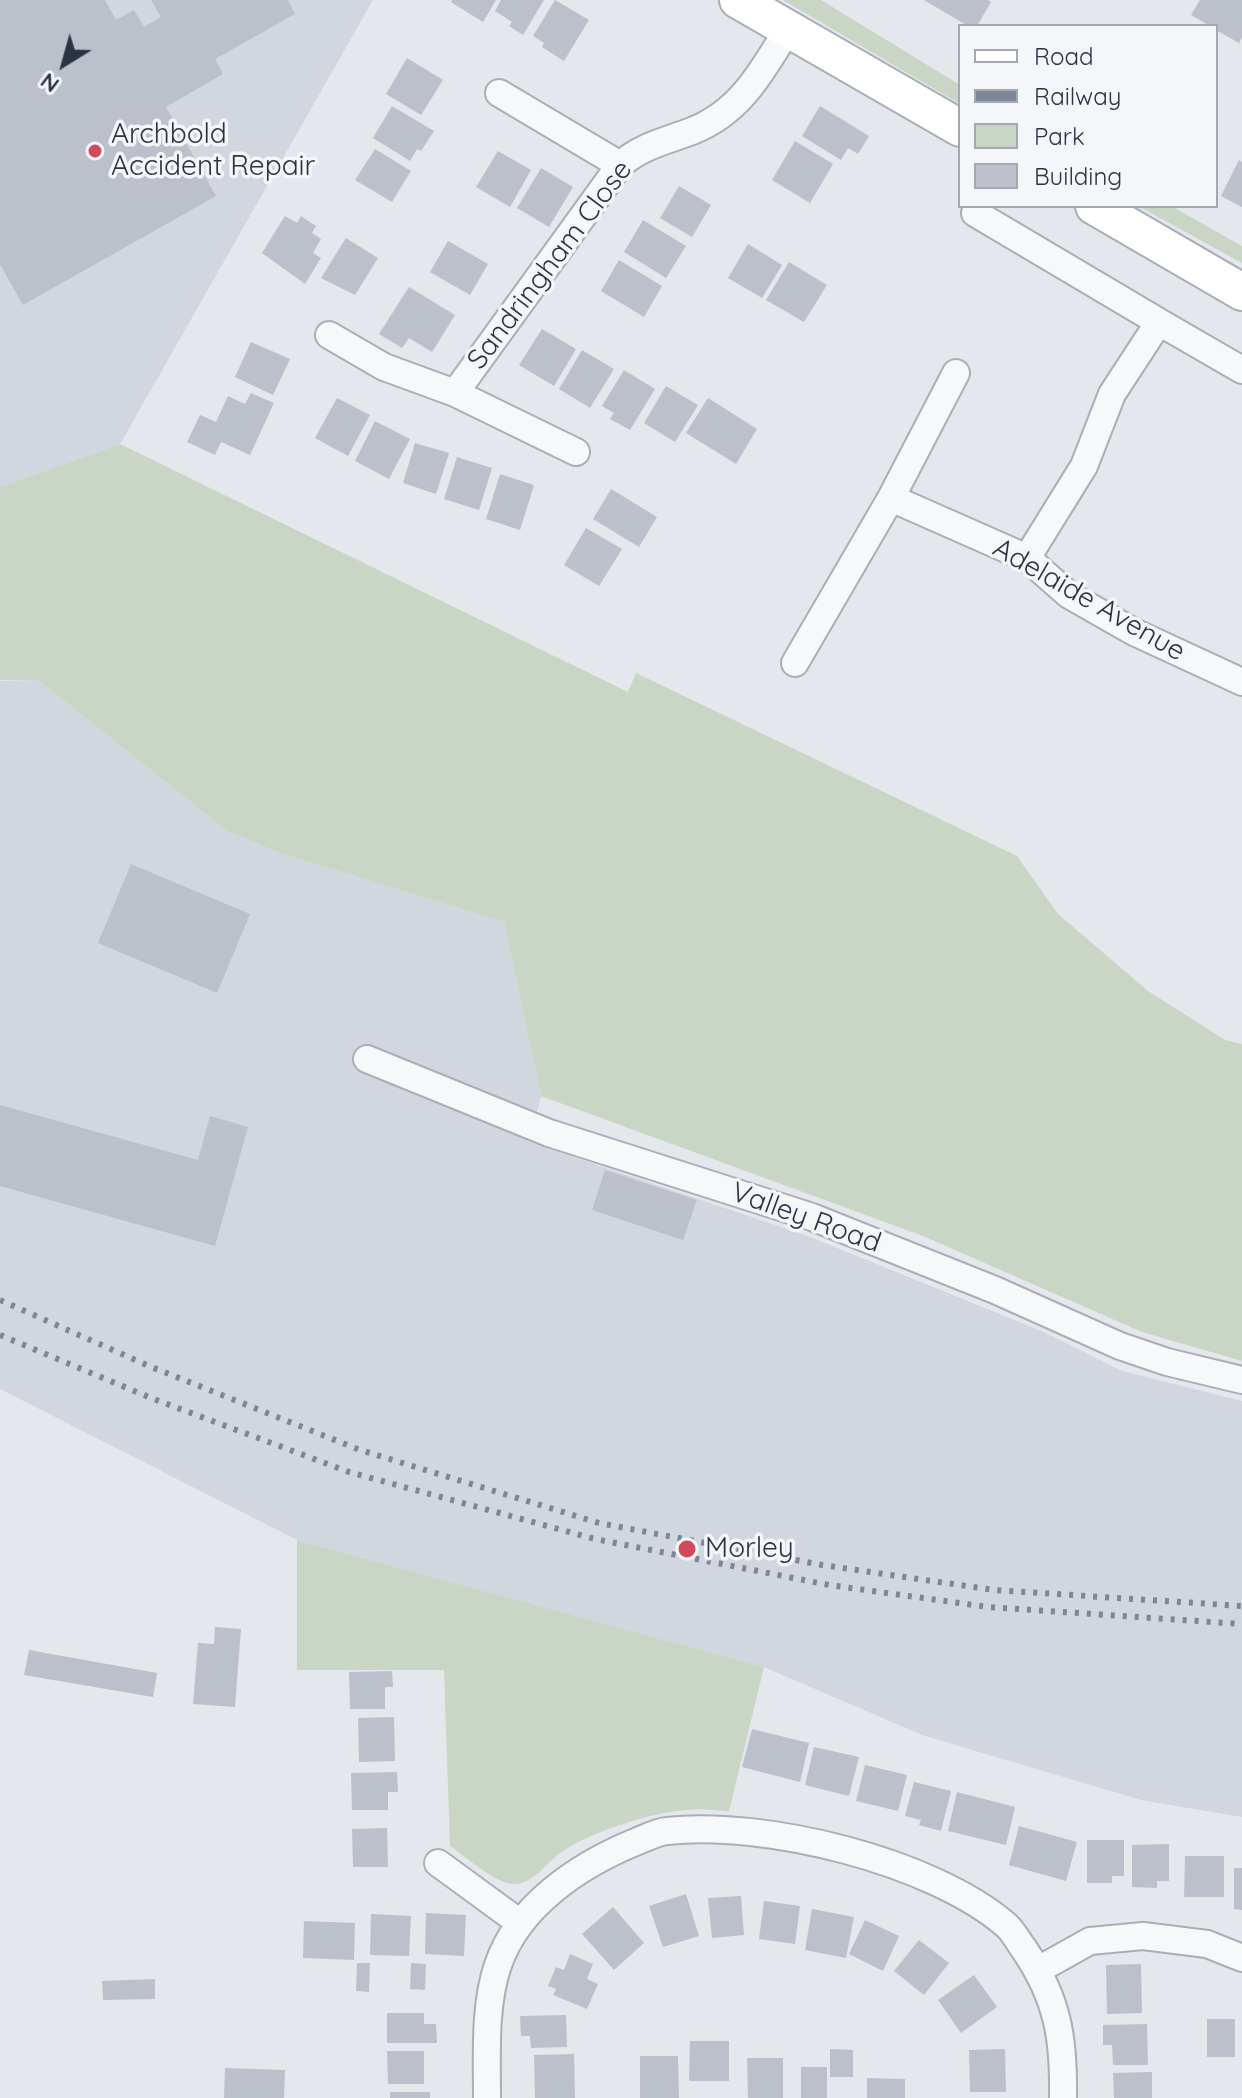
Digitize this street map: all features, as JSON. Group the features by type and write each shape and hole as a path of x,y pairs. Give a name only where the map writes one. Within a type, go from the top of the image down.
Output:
{"street":[{"path":"738,0 958,127"},
{"name":"Sandringham Close","path":"329,335 384,367 455,393 620,165 630,156 656,143 694,131 727,114 749,91 788,29"},
{"path":"499,93 620,165"},
{"path":"1097,208 1242,292"},
{"path":"975,213 1242,370"},
{"path":"1027,558 1084,466 1112,394 1159,322"},
{"path":"795,663 891,498 956,373"},
{"path":"455,393 576,452"},
{"name":"Adelaide Avenue","path":"891,498 1027,558 1069,595 1134,632 1242,682"},
{"name":"Valley Road","path":"367,1059 549,1133 812,1217 995,1290 1120,1346 1167,1362 1242,1380"},
{"path":"487,2098 488,2024 498,1966 520,1923 553,1890 606,1854 664,1831 732,1829 805,1841 896,1865 958,1893 1007,1926 1038,1970 1056,2009 1064,2060 1063,2098"},
{"path":"438,1863 520,1923"},
{"path":"1038,1970 1090,1941 1143,1936 1207,1944 1242,1958"}],"shaded area":[{"path":"0,0 373,0 120,444 0,487"},
{"path":"38,680 227,831 280,853 504,922 541,1096 529,1142 805,1235 1044,1332 1122,1371 1242,1401 1242,1817 1141,1800 922,1735 764,1667 297,1540 0,1389 0,681"}],"green space":[{"path":"783,0 821,0 958,84 958,103"},
{"path":"1142,208 1175,208 1242,246 1242,263"},
{"path":"120,444 628,692 636,673 1017,856 1058,914 1148,991 1225,1040 1242,1044 1242,1361 1142,1332 923,1236 541,1096 504,922 280,853 227,831 38,680 0,680 0,487"},
{"path":"297,1540 764,1667 729,1811 686,1810 622,1824 557,1855 534,1877 521,1883 506,1883 490,1875 450,1846 444,1670 297,1670"}],"building":[{"name":"Archbold Accident Repair","path":"0,0 105,0 116,20 134,10 144,27 161,17 151,0 288,0 295,14 215,59 223,74 166,107 216,196 23,305 0,264"},
{"path":"452,0 496,0 483,22"},
{"path":"501,0 544,0 523,35 509,26 512,22 495,11"},
{"path":"555,0 589,20 564,61 542,47 544,43 533,36"},
{"path":"924,0 991,2 978,24 965,24"},
{"path":"1200,0 1242,0 1242,37 1239,43 1218,31 1218,24 1207,24 1191,15"},
{"path":"407,58 443,80 421,115 386,94"},
{"path":"392,106 434,131 410,161 373,138"},
{"path":"820,106 869,136 858,154 848,148 841,160 802,136"},
{"path":"795,141 833,164 810,203 772,180"},
{"path":"375,149 411,171 392,202 355,180"},
{"path":"498,151 531,170 510,207 476,187"},
{"path":"1239,160 1242,162 1242,207 1221,196"},
{"path":"541,168 573,187 549,227 517,208"},
{"path":"679,186 711,205 692,237 660,218"},
{"path":"285,216 297,223 301,216 316,226 312,233 321,239 313,253 321,258 305,284 262,253"},
{"path":"643,220 686,246 666,278 624,252"},
{"path":"346,238 378,258 355,295 321,278"},
{"path":"448,241 488,264 470,295 430,272"},
{"path":"748,244 782,265 762,298 728,278"},
{"path":"619,260 662,286 644,317 601,291"},
{"path":"789,262 827,285 804,322 766,300"},
{"path":"409,287 455,315 432,352 409,338 402,348 379,334"},
{"path":"542,329 576,349 554,386 519,365"},
{"path":"251,342 290,359 273,395 235,377"},
{"path":"582,350 614,369 590,408 559,389"},
{"path":"624,370 655,389 630,430 610,419 614,413 602,406"},
{"path":"666,386 698,405 675,442 644,423"},
{"path":"251,393 274,403 250,455 221,442 215,455 187,442 200,415 216,422 228,396 245,404"},
{"path":"337,398 370,415 348,456 315,438"},
{"path":"708,398 757,429 736,464 686,433"},
{"path":"375,421 410,439 389,479 355,461"},
{"path":"415,443 449,453 436,494 403,483"},
{"path":"457,457 492,468 479,510 444,499"},
{"path":"500,474 534,485 520,530 486,519"},
{"path":"611,489 657,517 639,547 593,519"},
{"path":"586,528 622,549 599,586 564,565"},
{"path":"131,864 250,914 217,993 98,943"},
{"path":"0,1105 198,1160 210,1116 248,1127 215,1246 0,1186"},
{"path":"605,1170 697,1200 683,1240 592,1210"},
{"path":"215,1627 241,1629 235,1707 193,1704 198,1643 214,1644"},
{"path":"29,1650 157,1673 153,1697 24,1675"},
{"path":"392,1671 393,1687 385,1687 385,1709 350,1709 349,1672"},
{"path":"394,1717 395,1761 359,1762 358,1718"},
{"path":"752,1729 809,1743 800,1782 742,1767"},
{"path":"814,1747 859,1757 849,1796 805,1785"},
{"path":"865,1765 907,1775 898,1811 856,1801"},
{"path":"397,1772 398,1792 388,1792 388,1810 352,1810 351,1773"},
{"path":"914,1782 951,1791 941,1831 919,1825 921,1820 905,1816"},
{"path":"957,1792 1015,1807 1006,1845 948,1831"},
{"path":"1019,1826 1077,1842 1066,1881 1009,1865"},
{"path":"387,1828 388,1867 353,1867 352,1829"},
{"path":"1087,1840 1124,1840 1124,1876 1112,1876 1112,1883 1087,1883"},
{"path":"1169,1844 1169,1881 1157,1881 1157,1888 1132,1887 1132,1845"},
{"path":"1185,1856 1224,1856 1224,1897 1184,1897"},
{"path":"1234,1868 1242,1868 1242,1910 1234,1909"},
{"path":"686,1894 699,1936 663,1947 649,1906"},
{"path":"741,1896 744,1935 712,1938 708,1898"},
{"path":"764,1901 800,1906 795,1944 759,1939"},
{"path":"613,1907 644,1943 614,1970 582,1934"},
{"path":"812,1909 854,1917 846,1958 805,1950"},
{"path":"426,1913 466,1915 464,1956 425,1954"},
{"path":"371,1914 411,1916 409,1956 370,1955"},
{"path":"865,1920 899,1936 883,1971 849,1954"},
{"path":"304,1921 355,1923 354,1960 303,1958"},
{"path":"919,1940 949,1963 924,1995 894,1971"},
{"path":"570,1954 593,1964 587,1979 598,1984 587,2009 553,1995 556,1989 548,1986 556,1967 564,1970"},
{"path":"357,1963 370,1963 369,1992 356,1991"},
{"path":"411,1963 426,1964 425,1990 410,1989"},
{"path":"1141,1964 1142,2013 1107,2014 1106,1965"},
{"path":"974,1975 997,2007 961,2033 938,2000"},
{"path":"155,1979 155,1999 103,2000 102,1981"},
{"path":"387,2013 424,2013 424,2024 436,2024 437,2043 387,2043"},
{"path":"566,2015 567,2047 531,2048 530,2036 521,2036 520,2016"},
{"path":"1207,2019 1235,2019 1235,2057 1207,2057"},
{"path":"1147,2024 1148,2065 1113,2065 1112,2045 1103,2045 1103,2025"},
{"path":"690,2041 729,2041 729,2081 689,2081"},
{"path":"830,2049 853,2050 853,2077 830,2077"},
{"path":"1005,2049 1006,2092 970,2092 969,2050"},
{"path":"387,2051 424,2051 424,2084 388,2084"},
{"path":"574,2054 575,2098 535,2098 534,2055"},
{"path":"640,2056 678,2056 679,2098 640,2098"},
{"path":"747,2058 783,2058 783,2098 748,2098"},
{"path":"801,2067 827,2067 827,2098 801,2098"},
{"path":"225,2068 285,2070 284,2098 224,2098"},
{"path":"1152,2072 1152,2098 1114,2098 1113,2073"},
{"path":"867,2078 905,2079 905,2098 867,2098"},
{"path":"390,2092 430,2092 430,2098 390,2098"}],"railway":[{"path":"0,1300 149,1366 360,1450 599,1523 822,1565 994,1590 1242,1606"},
{"path":"0,1335 151,1398 349,1472 595,1539 829,1585 988,1607 1242,1624"}],"place":[{"name":"Archbold Accident Repair","path":"95,151"},
{"name":"Morley","path":"687,1549"}]}
